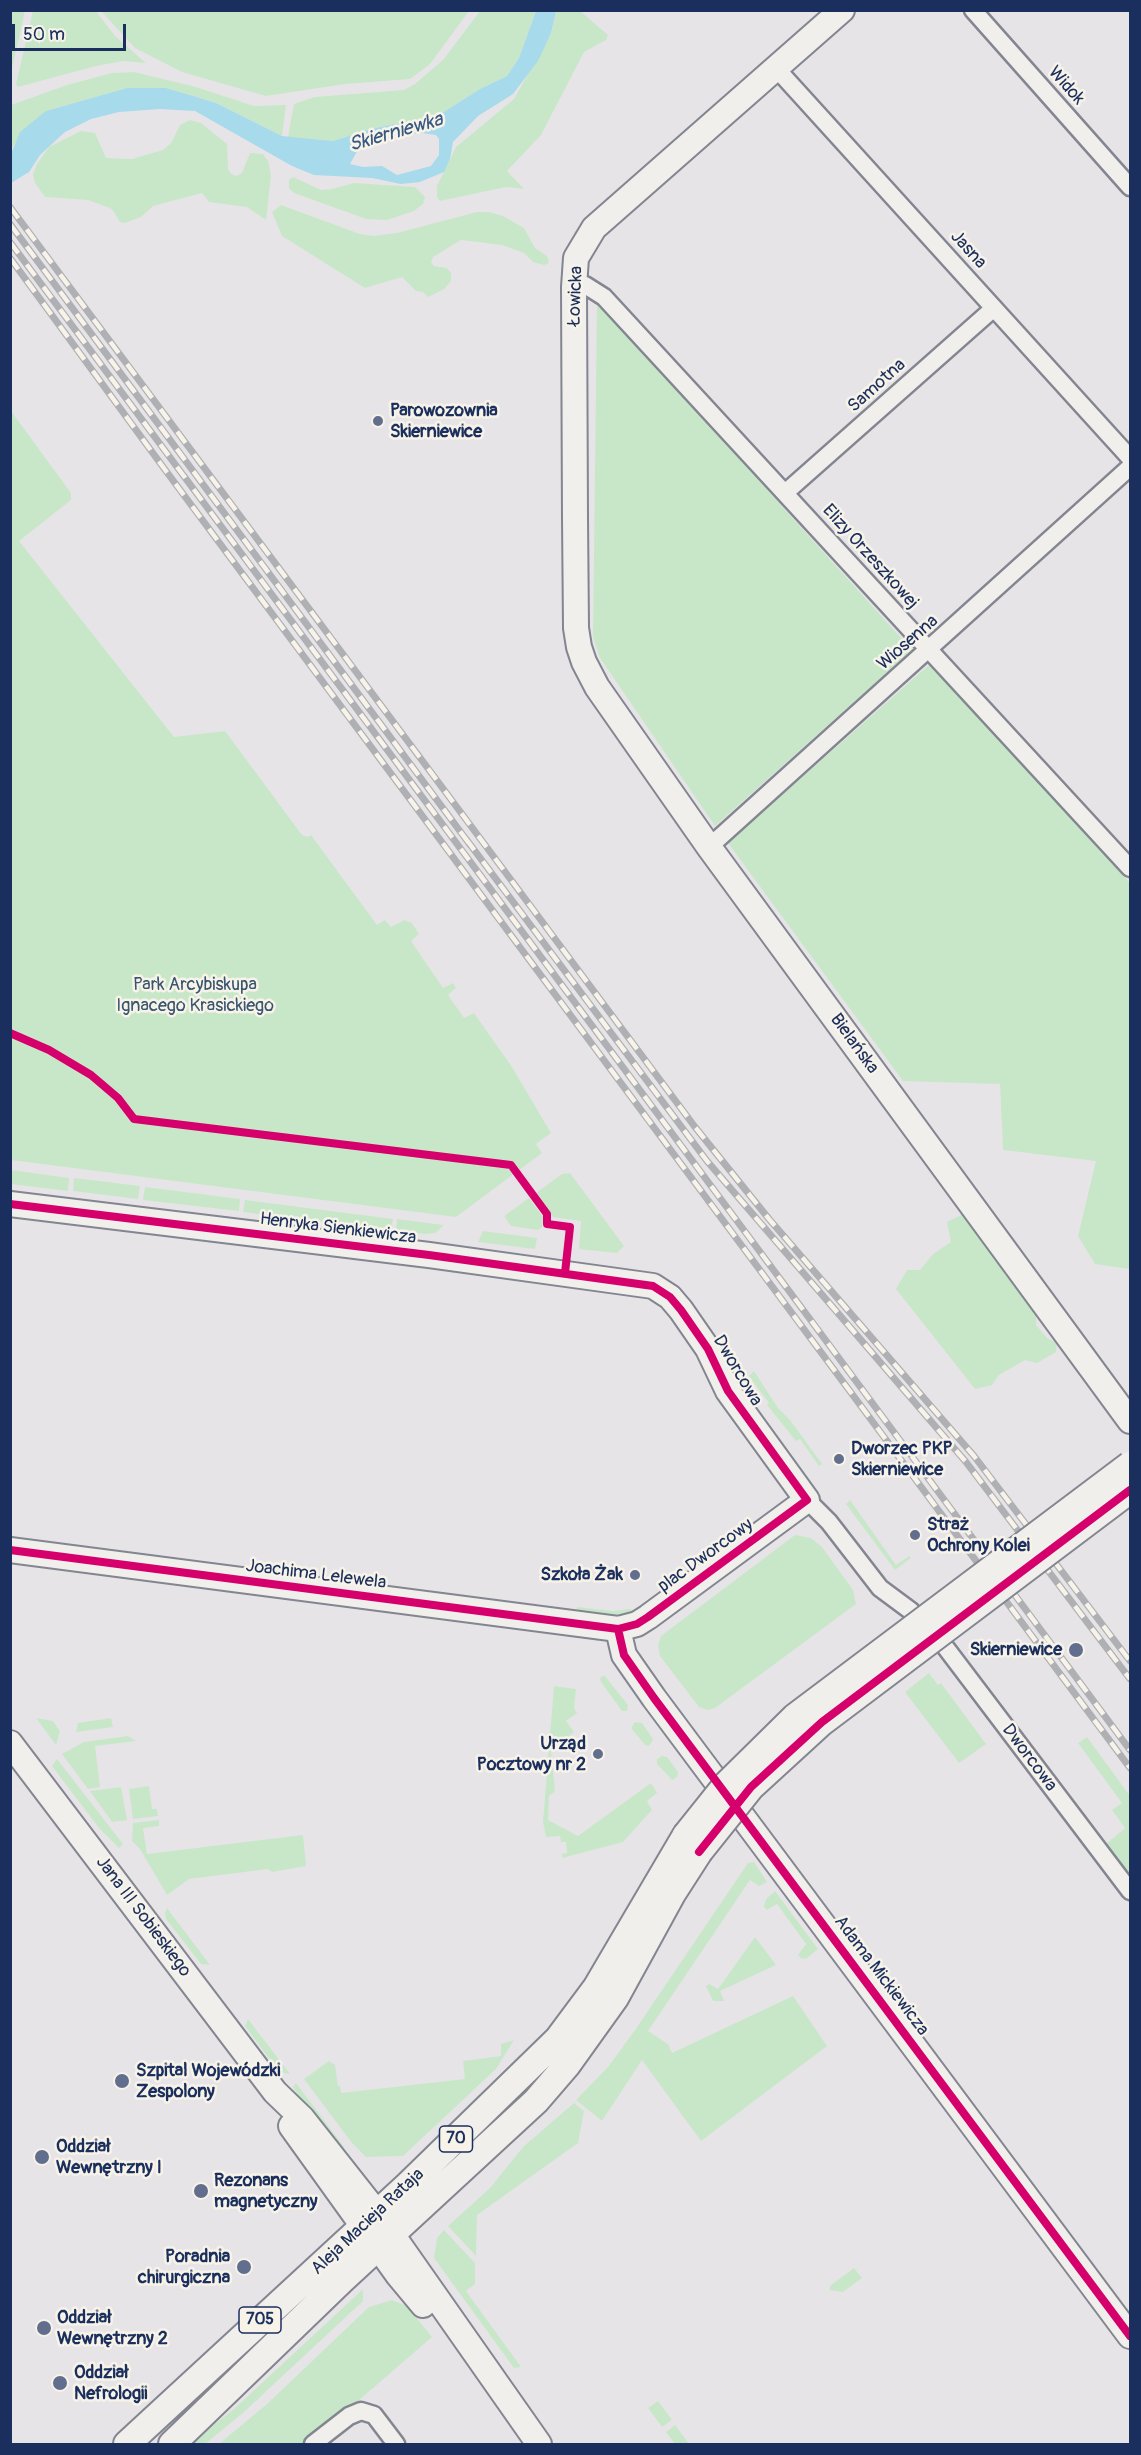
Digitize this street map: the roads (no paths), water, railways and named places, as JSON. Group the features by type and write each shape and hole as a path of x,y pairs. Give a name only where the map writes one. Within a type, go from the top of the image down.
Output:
{"main road":[{"name":"70","path":"605,1993 726,1785 795,1717 1131,1465"},
{"name":"70","path":"692,1844 822,1722 1131,1490"},
{"name":"Aleja Macieja Rataja","path":"128,2445 534,2065 577,2016 605,1993"},
{"name":"Aleja Macieja Rataja","path":"172,2445 536,2100 567,2066 605,1993"}],"street":[{"name":"Łowicka","path":"584,663 576,628 574,287 576,258 594,228 842,10"},
{"name":"Widok","path":"973,10 1131,187"},
{"name":"Jasna","path":"776,68 1131,458"},
{"name":"Elizy Orzeszkowej","path":"574,287 585,285 604,297 786,492 929,652 1131,868"},
{"name":"Samotna","path":"786,492 994,308"},
{"name":"Wiosenna","path":"710,847 821,744 929,652 1131,467"},
{"name":"Bielańska","path":"584,663 608,704 710,847 1131,1421"},
{"name":"Henryka Sienkiewicza","path":"10,1204 620,1280 646,1284 660,1290"},
{"name":"Dworcowa","path":"660,1290 681,1310 708,1349 728,1391 807,1500 829,1522 880,1588 911,1611 943,1644 1131,1891"},
{"name":"plac Dworcowy","path":"618,1629 636,1624 648,1617 807,1500"},
{"name":"Joachima Lelewela","path":"10,1550 618,1629"},
{"name":"Adama Mickiewicza","path":"618,1629 624,1655 641,1681 1131,2336"},
{"name":"Jana III Sobieskiego","path":"10,1743 275,2092 295,2133 371,2219 539,2445"},
{"path":"313,2445 349,2416 361,2411 374,2415 396,2445"}],"water":[{"name":"Skierniewka","path":"536,11 556,11 551,33 538,61 513,94 478,116 453,142 450,159 444,172 420,182 401,184 372,178 314,175 292,166 195,111 160,109 119,112 91,119 65,132 40,155 29,172 11,183 11,154 20,132 46,111 127,88 166,88 216,103 282,136 333,141 371,129 439,115 480,89 507,76 519,58","holes":["422,133 436,135 439,139 439,155 431,166 397,175 382,166 363,167 350,164 360,146 399,135"]}],"railway":[{"path":"10,207 695,1127 769,1219 974,1456 1130,1661"},
{"path":"10,224 471,846"},
{"path":"10,242 1130,1750"},
{"path":"10,258 1130,1768"},
{"path":"466,839 707,1161 966,1462 1130,1679"}],"place":[{"name":"Parowozownia Skierniewice","path":"378,421"},
{"name":"Dworzec PKP Skierniewice","path":"839,1459"},
{"name":"Straż Ochrony Kolei","path":"915,1535"},
{"name":"Szkoła Żak","path":"635,1575"},
{"name":"Skierniewice","path":"1076,1650"},
{"name":"Urząd Pocztowy nr 2","path":"598,1754"},
{"name":"Szpital Wojewódzki Zespolony","path":"122,2081"},
{"name":"Oddział Wewnętrzny I","path":"42,2157"},
{"name":"Rezonans magnetyczny","path":"201,2191"},
{"name":"Poradnia chirurgiczna","path":"244,2267"},
{"name":"Oddział Wewnętrzny 2","path":"44,2328"},
{"name":"Oddział Nefrologii","path":"60,2383"}],"park label":[{"name":"Park Arcybiskupa Ignacego Krasickiego","path":"195,995"}]}
